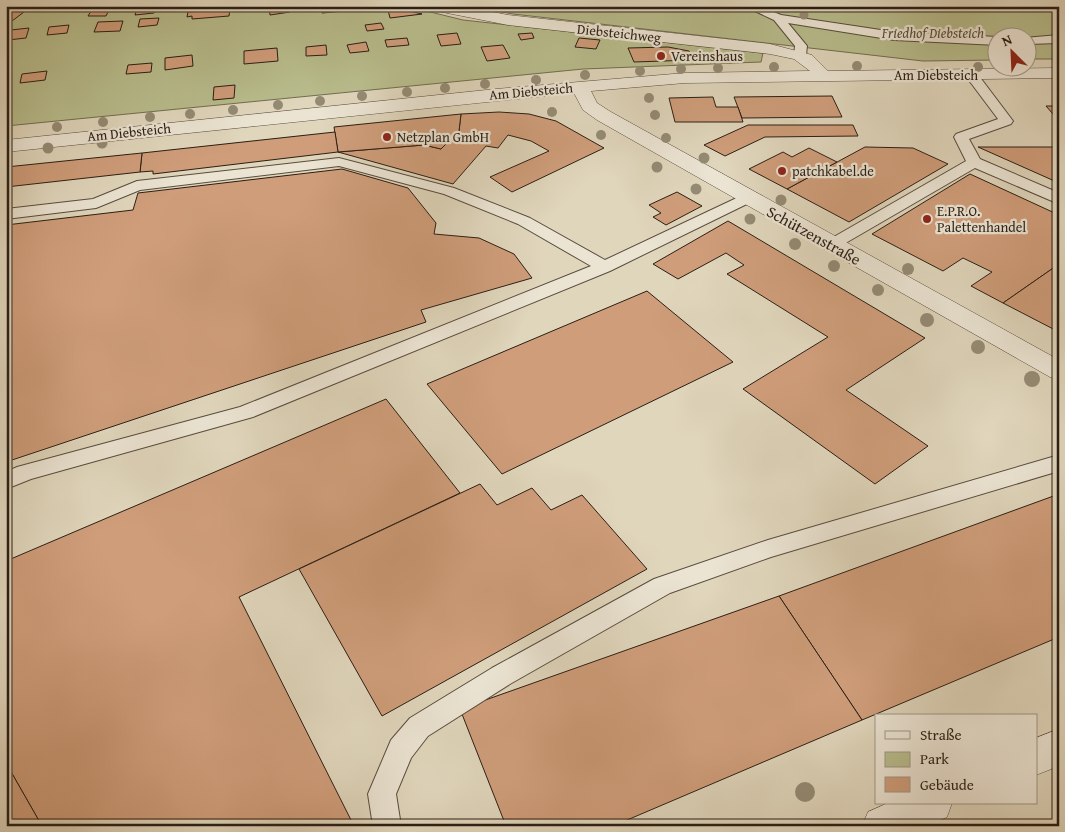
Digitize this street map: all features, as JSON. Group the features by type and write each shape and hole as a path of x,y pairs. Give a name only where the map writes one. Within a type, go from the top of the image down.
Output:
{"street":[{"name":"Diebsteichweg","path":"437,6 508,20 770,49 800,55 815,65 822,76"},
{"name":"Am Diebsteich","path":"6,146 580,87 685,78 1059,73"},
{"name":"Schützenstraße","path":"580,87 590,106 604,116 831,245 1059,371"},
{"path":"1038,756 1059,748"},
{"path":"882,826 931,804"}],"lane":[{"path":"749,6 778,18 894,36 988,41"},
{"path":"778,18 802,46 800,55"},
{"path":"1038,40 1059,39"},
{"path":"971,75 1006,121 961,137 974,162 1059,199"},
{"path":"6,214 96,203 137,186 339,162 449,191 524,221 604,267"},
{"path":"831,245 974,162"},
{"path":"6,481 25,473 246,412 604,267 748,198"},
{"path":"387,826 382,794 401,749 419,727 501,676 662,586 768,549 1059,463"}],"green space":[{"path":"6,6 406,6 463,20 763,53 761,62 583,69 6,126"},
{"name":"Friedhof Diebsteich","path":"470,6 1059,6 1059,59 1038,59 1038,28 988,28 988,60 923,61 513,14"}],"building":[{"path":"156,6 154,13 135,15 137,8"},
{"path":"289,6 290,12 270,15 269,7"},
{"path":"321,6 342,6 344,11 322,13"},
{"path":"93,8 110,8 106,16 88,16"},
{"path":"230,9 229,16 192,19 192,16 187,17 188,12"},
{"path":"402,9 422,14 390,18 388,10"},
{"path":"6,11 24,12 12,21 6,21"},
{"path":"159,18 157,25 138,27 140,19"},
{"path":"123,21 120,31 94,32 98,22"},
{"path":"381,23 384,29 367,31 365,25"},
{"path":"69,25 67,33 47,35 49,27"},
{"path":"29,28 26,38 8,40 11,30"},
{"path":"457,33 461,44 441,46 437,35"},
{"path":"532,33 534,38 521,40 518,34"},
{"path":"407,38 409,45 387,47 385,40"},
{"path":"579,38 600,40 596,49 575,47"},
{"path":"366,42 369,51 350,53 347,45"},
{"path":"326,45 327,55 306,56 306,47"},
{"path":"503,45 510,58 487,61 481,47"},
{"name":"Vereinshaus","path":"668,47 689,51 693,60 634,62 628,48"},
{"path":"277,48 278,61 244,64 244,51"},
{"path":"192,55 193,66 165,70 165,58"},
{"path":"152,63 151,72 126,74 128,65"},
{"path":"47,71 45,80 20,83 22,74"},
{"path":"235,85 234,98 213,100 214,87"},
{"path":"832,96 842,117 742,118 734,97"},
{"path":"713,97 716,107 738,107 743,122 675,122 669,98"},
{"path":"1046,106 1059,106 1059,121"},
{"path":"499,112 529,114 556,121 604,148 512,192 490,177 549,151 531,141 508,135 498,148 486,146 453,184 338,152 424,145 441,149 459,131 461,114"},
{"path":"461,114 459,131 441,149 424,145 338,152 334,127"},
{"path":"748,125 853,125 858,136 765,137 725,156 704,145"},
{"path":"335,132 338,152 153,174 153,171 140,172 142,153"},
{"path":"865,147 913,148 948,164 849,222 787,189"},
{"path":"978,147 1059,147 1059,183"},
{"path":"809,148 837,162 787,189 749,169 783,152 792,157"},
{"path":"142,153 140,172 6,187 6,167"},
{"path":"342,169 408,188 436,223 434,234 479,238 514,254 532,278 421,310 426,322 6,462 6,225 133,210 138,193"},
{"path":"970,174 1059,215 1059,264 1003,303 971,286 992,272 963,258 943,271 872,234"},
{"path":"677,192 702,206 666,225 653,217 661,213 649,205"},
{"path":"728,221 925,338 846,390 928,446 875,484 743,389 828,337 727,274 744,265 726,253 678,279 653,264"},
{"path":"1059,264 1059,332 1003,303"},
{"path":"647,291 733,362 502,474 427,384"},
{"path":"386,399 460,493 239,597 354,826 42,826 6,763 6,561"},
{"path":"480,484 497,505 532,488 551,510 582,495 647,569 382,716 299,569"},
{"path":"1059,494 1059,637 862,720 779,596"},
{"path":"779,596 862,720 613,826 506,826 460,709"},
{"path":"6,763 42,826 6,826"}],"place":[{"name":"Vereinshaus","path":"661,56"},
{"name":"Netzplan GmbH","path":"387,137"},
{"name":"patchkabel.de","path":"782,171"},
{"name":"E.P.R.O. Palettenhandel","path":"927,219"}]}
